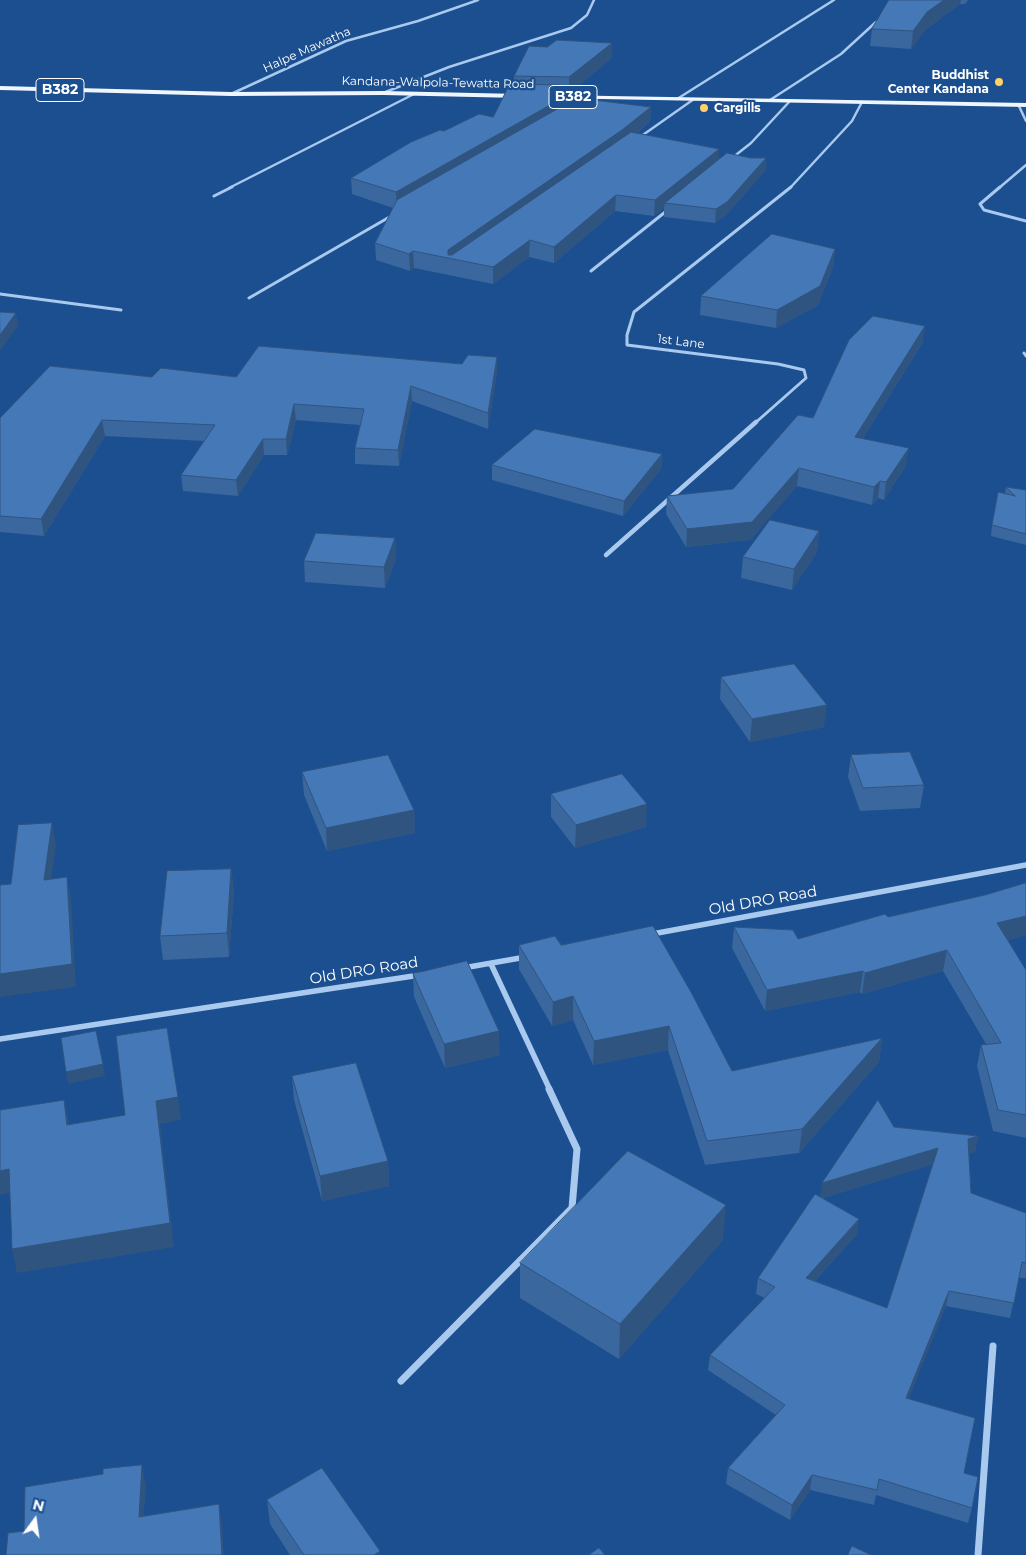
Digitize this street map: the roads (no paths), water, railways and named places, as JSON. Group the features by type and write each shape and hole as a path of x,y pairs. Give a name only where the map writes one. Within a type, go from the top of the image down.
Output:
{"main road":[{"name":"Kandana-Walpola-Tewatta Road","path":"0,88 231,94 383,93 526,96"},
{"name":"Kandana-Walpola-Tewatta Road","path":"546,96 1022,105"}],"street":[{"name":"Halpe Mawatha","path":"231,94 346,41 418,21 478,0"},
{"path":"383,93 449,67 571,28 587,16 594,0"},
{"path":"677,99 834,0"},
{"path":"770,100 841,54 876,22"},
{"path":"214,196 416,94"},
{"path":"588,102 596,98"},
{"path":"637,139 694,99"},
{"path":"728,162 752,143 790,100"},
{"name":"1st Lane","path":"606,555 806,378 804,370 778,364 628,345 626,335 634,312 795,184 852,121 862,102"},
{"path":"1022,105 1026,121"},
{"path":"1026,165 980,204 984,210 1026,221"},
{"path":"591,271 675,204"},
{"path":"249,298 401,210"},
{"path":"0,294 121,310"},
{"name":"Old DRO Road","path":"646,935 1026,865"},
{"path":"452,970 530,956"},
{"path":"400,1381 572,1208 577,1149 491,964"},
{"name":"Old DRO Road","path":"0,1039 432,973"},
{"path":"978,1555 993,1346"}],"place":[{"name":"Buddhist Center Kandana","path":"999,82"},
{"name":"Cargills","path":"704,108"}]}
